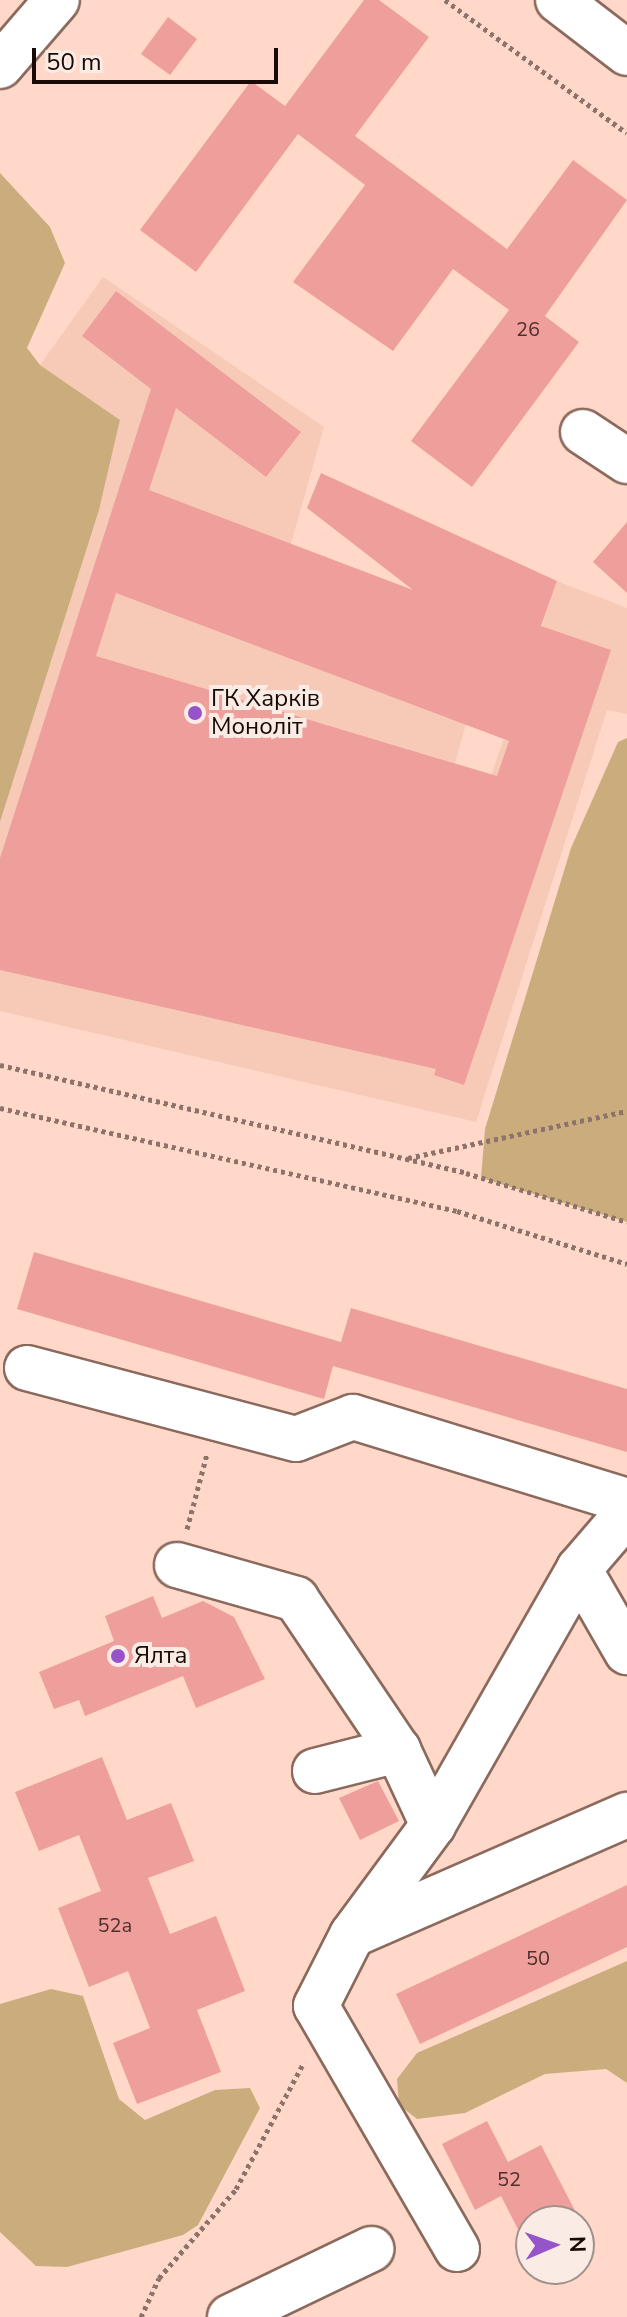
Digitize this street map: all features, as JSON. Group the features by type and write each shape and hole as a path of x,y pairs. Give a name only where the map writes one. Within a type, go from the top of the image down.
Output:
{"street":[{"path":"0,66 57,0"},
{"path":"558,0 627,53"},
{"path":"583,432 627,461"},
{"path":"27,1368 296,1439 353,1417 627,1501"},
{"path":"457,2249 316,2006 352,1935 433,1825 579,1569 627,1513"},
{"path":"177,1565 296,1599 398,1750 433,1825"},
{"path":"579,1569 627,1652"},
{"path":"315,1771 398,1750"},
{"path":"352,1935 627,1815"},
{"path":"230,2317 371,2249"}],"path":[{"path":"445,0 627,133"},
{"path":"0,1065 403,1159 627,1222"},
{"path":"0,1108 457,1211 627,1264"},
{"path":"403,1159 627,1111"},
{"path":"177,1565 216,1418"},
{"path":"141,2317 159,2278 236,2189 326,2023"}],"shaded area":[{"path":"0,173 50,227 65,263 27,348 40,365 120,420 99,510 0,822"},
{"path":"103,277 324,427 284,569 489,642 455,763 118,663 435,942 557,581 627,608 627,714 607,710 476,1122 0,1011 0,822 99,510 120,420 40,365"},
{"path":"627,738 627,1222 481,1178 485,1129 571,848 618,742"},
{"path":"627,1961 627,2083 606,2069 545,2074 465,2113 417,2119 399,2105 397,2079 417,2053"},
{"path":"51,1989 83,1996 119,2099 145,2120 215,2090 250,2088 260,2108 198,2225 183,2235 67,2267 36,2266 0,2232 0,2004"}],"building":[{"path":"364,0 379,0 429,37 355,136 507,249 573,160 627,200 545,316 579,342 472,487 411,441 509,310 453,269 393,351 293,282 365,185 298,134 196,272 140,230 251,81 285,106"},
{"path":"168,17 197,39 170,75 141,54"},
{"path":"116,291 301,432 266,477 176,408 149,490 413,590 307,508 321,473 557,581 541,626 611,650 464,1085 434,1075 436,1069 0,970 0,858 151,389 82,336","holes":["116,593 509,741 497,776 96,656"]},
{"path":"627,522 627,593 593,562"},
{"path":"34,1252 341,1342 351,1308 627,1389 627,1452 333,1366 324,1399 17,1309"},
{"name":"Ялта","path":"153,1596 162,1618 203,1601 234,1617 265,1679 196,1708 183,1676 85,1716 79,1700 54,1709 39,1672 114,1641 105,1616"},
{"path":"102,1757 127,1820 171,1803 194,1861 148,1878 170,1934 216,1916 245,1991 197,2010 221,2072 137,2104 113,2043 150,2028 128,1971 89,1987 58,1908 101,1891 79,1835 39,1851 15,1792"},
{"path":"378,1781 399,1821 360,1840 339,1798"},
{"path":"627,1885 627,1947 420,2044 396,1994"},
{"path":"487,2121 508,2162 541,2145 572,2205 515,2205 515,2224 501,2196 475,2210 442,2144"}],"place":[{"name":"ГК Харків Моноліт","path":"195,713"},
{"name":"Ялта","path":"118,1656"}]}
